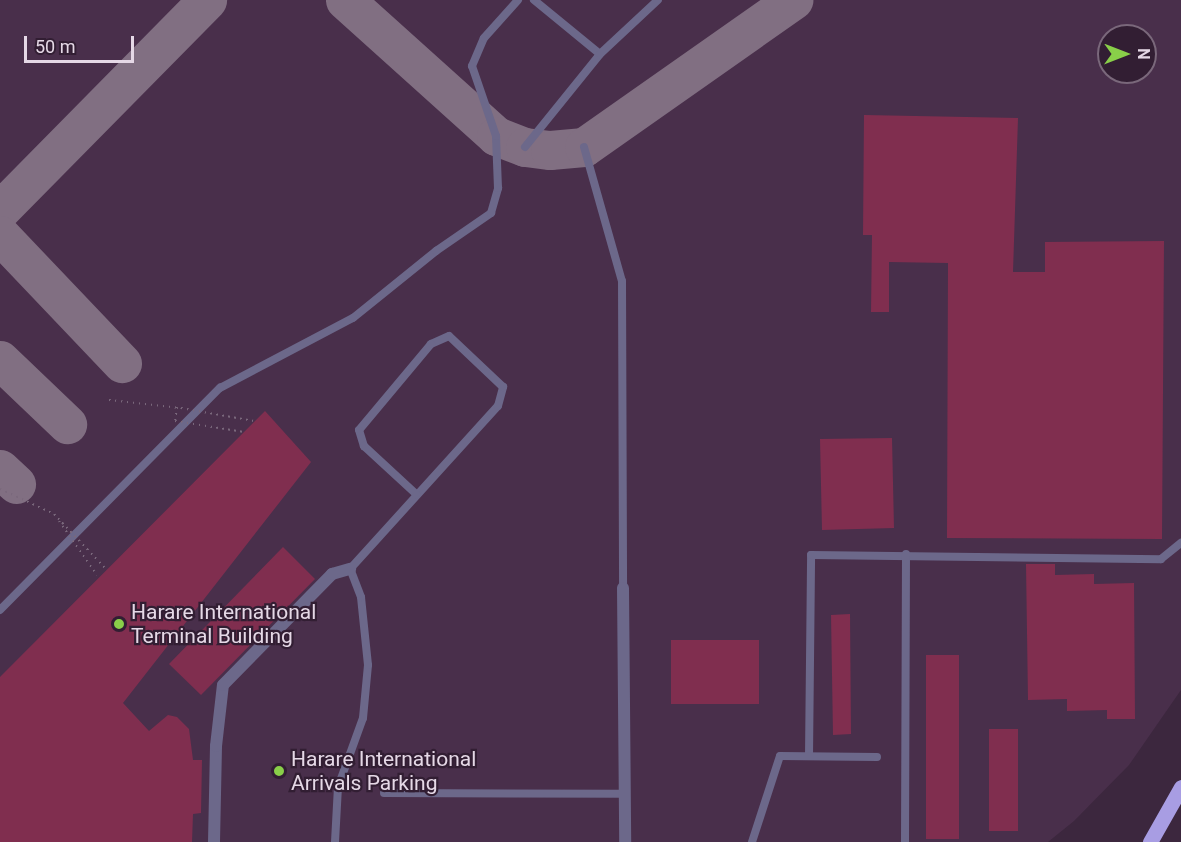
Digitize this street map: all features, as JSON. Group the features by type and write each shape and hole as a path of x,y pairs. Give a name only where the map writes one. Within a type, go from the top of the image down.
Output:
{"main road":[{"path":"1150,842 1181,787"}],"street":[{"path":"214,842 216,746 223,685 332,574 350,568"},
{"path":"623,588 625,842"}],"lane":[{"path":"0,610 220,388 353,318 436,251 491,213 498,188 496,136 472,66 483,38 518,0"},
{"path":"534,0 600,54"},
{"path":"525,147 600,54 658,0"},
{"path":"584,147 622,281 623,588"},
{"path":"335,842 338,787 363,718 368,665 361,597 350,568 498,406 503,387 449,336 431,344 359,430 364,446 416,494"},
{"path":"809,756 811,555 906,554 1161,559 1181,543"},
{"path":"905,842 906,554"},
{"path":"752,842 780,756 878,757"},
{"path":"384,792 625,794"}],"path":[{"path":"110,400 177,407 254,422"},
{"path":"177,407 175,421 244,432"},
{"path":"0,489 54,514 106,570"},
{"path":"54,514 97,576"}],"shaded area":[{"path":"0,0 1181,0 1181,690 1129,765 1074,821 1048,842 0,842"}],"building":[{"path":"864,115 1018,118 1013,272 1045,272 1045,242 1164,241 1162,539 947,538 948,263 889,262 889,312 871,312 872,235 863,235"},
{"name":"Harare International Terminal Building","path":"265,411 311,462 123,703 149,731 168,715 177,717 189,729 193,760 202,760 201,813 193,814 192,842 0,842 0,677"},
{"path":"892,438 894,528 822,530 820,439"},
{"path":"283,547 315,579 201,695 169,664"},
{"path":"1026,564 1055,564 1055,575 1094,574 1094,584 1134,583 1135,719 1107,719 1107,710 1067,711 1067,699 1028,700"},
{"path":"850,614 851,734 833,735 831,615"},
{"path":"671,640 759,640 759,704 671,704"},
{"path":"926,655 959,655 959,839 926,839"},
{"path":"989,729 1018,729 1018,831 989,831"}],"taxiway":[{"path":"0,210 207,0"},
{"path":"345,0 496,136 525,147 550,150 584,147 793,0"},
{"path":"0,235 122,363"},
{"path":"0,360 67,424"},
{"path":"0,469 16,484"}],"place":[{"name":"Harare International Terminal Building","path":"119,624"},
{"name":"Harare International Arrivals Parking","path":"279,771"}]}
